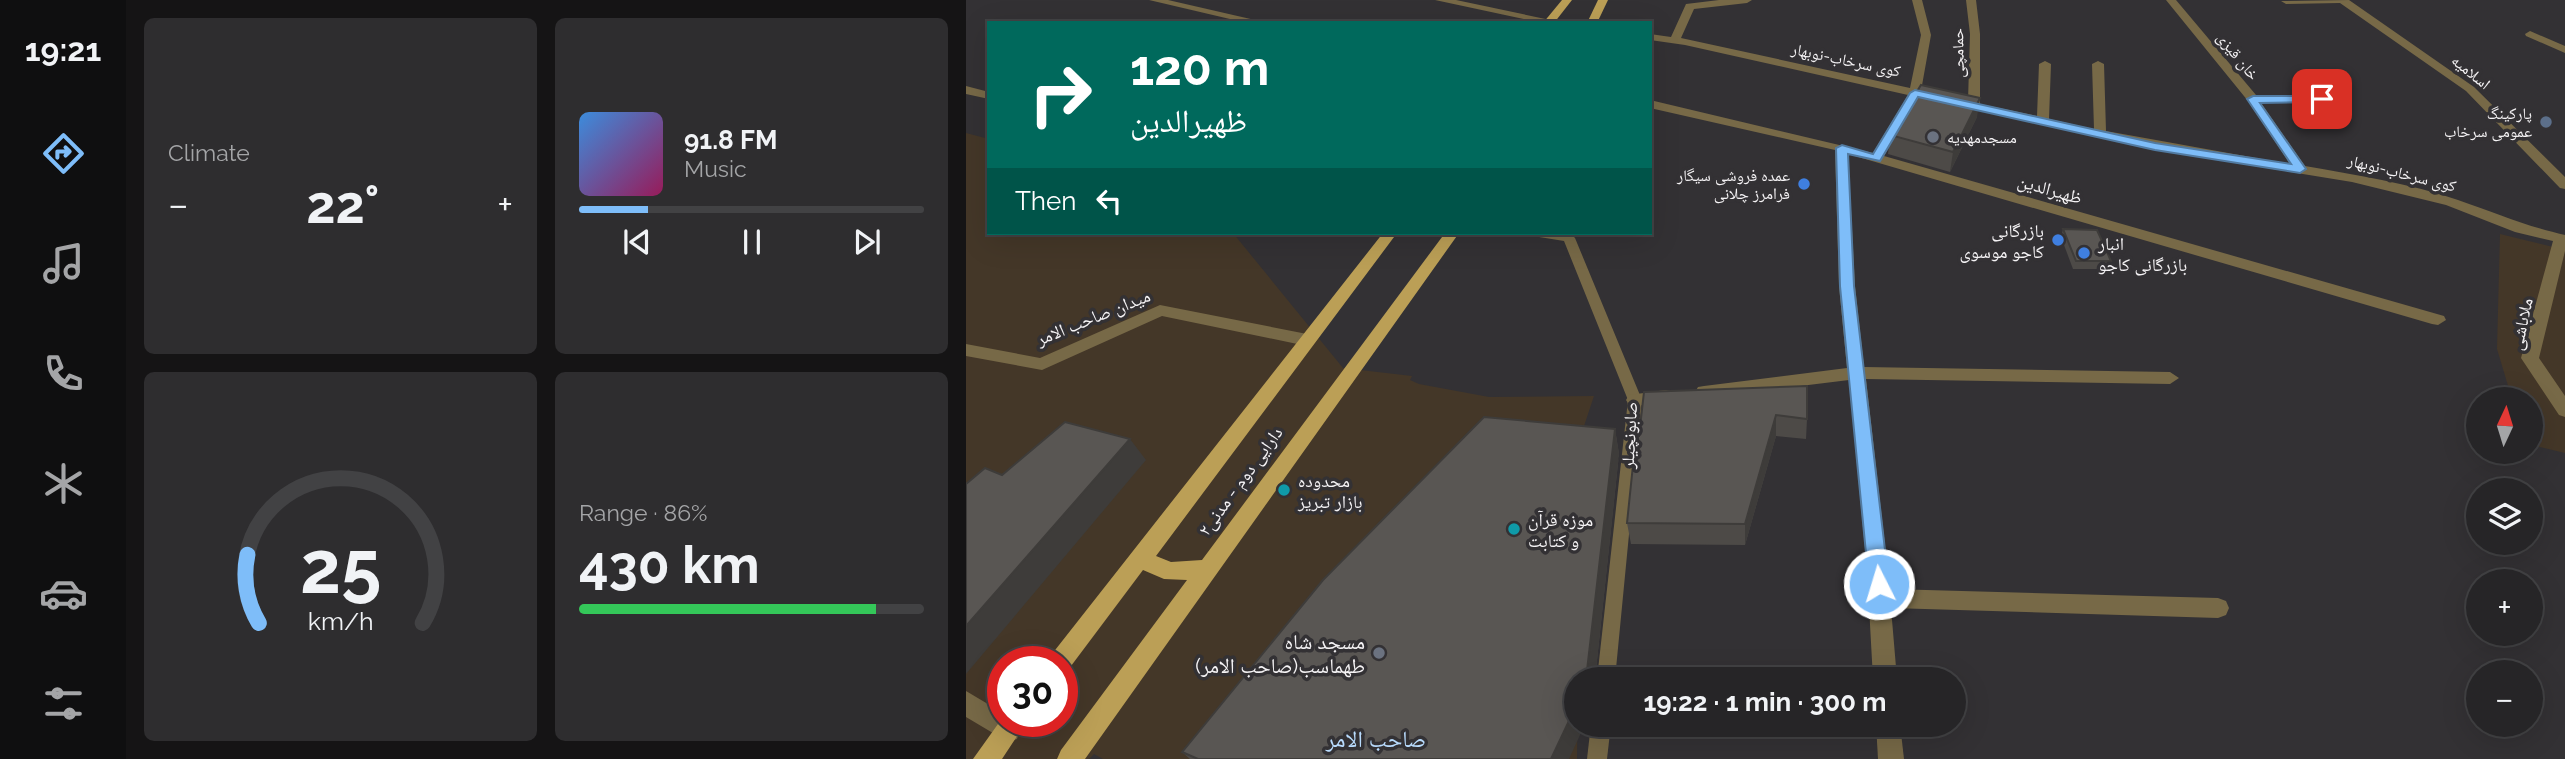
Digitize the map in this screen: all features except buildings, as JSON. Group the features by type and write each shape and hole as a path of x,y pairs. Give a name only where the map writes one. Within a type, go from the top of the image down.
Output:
{"main road":[{"path":"1550,21 1567,0"},
{"path":"1593,21 1604,0"},
{"name":"دارایی دوم - مدنی۲","path":"1072,646 1388,235"},
{"name":"دارایی دوم - مدنی۲","path":"1070,759 1451,235"},
{"path":"1140,556 1154,569 1163,571 1206,569"},
{"path":"986,759 1003,737"}],"street":[{"path":"1154,0 1254,21"},
{"path":"1440,0 1544,21"},
{"path":"1674,41 1690,6 1747,2 1746,0"},
{"path":"1876,159 1915,93 1926,35 1917,0"},
{"name":"حمامچی","path":"1971,0 1975,34 1974,106"},
{"name":"خان قیزی","path":"2171,0 2253,99 2300,169"},
{"path":"2286,1 2342,0"},
{"name":"اسلامیه","path":"2342,0 2470,89 2565,185"},
{"path":"2530,34 2565,50"},
{"name":"کوی سرخاب-نوبهار","path":"1652,37 2155,146 2352,178 2451,202 2519,229 2563,239"},
{"path":"2043,122 2045,64"},
{"path":"2098,64 2100,134"},
{"path":"966,90 987,95"},
{"path":"2253,99 2345,99"},
{"name":"ظهیرالدین","path":"1652,104 1842,148 2438,320"},
{"path":"1842,148 1847,286 1880,598 1884,667"},
{"name":"ملاباشی","path":"2563,239 2530,359 2565,410"},
{"name":"میدان صاحب الامر","path":"970,356 1042,363 1160,310 1307,340"},
{"path":"1635,400 1857,373 2171,378"},
{"path":"1880,598 2218,608"},
{"path":"966,703 987,714"},
{"path":"1889,737 1891,759"}],"lane":[{"name":"صابونچیلر","path":"1547,235 1569,238 1635,400 1607,667"},
{"path":"1597,759 1600,737"}],"shaded area":[{"name":"محدوده بازار تبریز","path":"966,133 987,138 987,235 1235,235 1343,368 1412,376 1410,380 1419,384 1489,397 1594,396 1581,435 1578,667 1564,667 1564,737 1577,737 1577,759 1103,759 1094,754 1089,759 966,759"},
{"path":"2500,234 2565,250 2565,453 2543,448 2543,387 2508,387 2497,349"}],"place":[{"name":"پارکینگ عمومی سرخاب","path":"2546,122"},
{"name":"مسجدمهدیه","path":"1933,137"},
{"name":"عمده فروشی سیگار فرامرز چلانی","path":"1804,184"},
{"name":"بازرگانی کاجو موسوی","path":"2058,240"},
{"name":"انبار بازرگانی کاجو","path":"2084,253"},
{"name":"محدوده بازار تبریز","path":"1284,490"},
{"name":"موزه قرآن و کتابت","path":"1514,529"},
{"name":"مسجد شاه طهماسب(صاحب الامر)","path":"1379,653"}],"district":[{"name":"صاحب الامر","path":"1376,738"}],"route":[{"path":"1879,584 1847,286 1842,148 1876,159 1915,93 2155,146 2300,169 2253,99 2322,99"}]}
